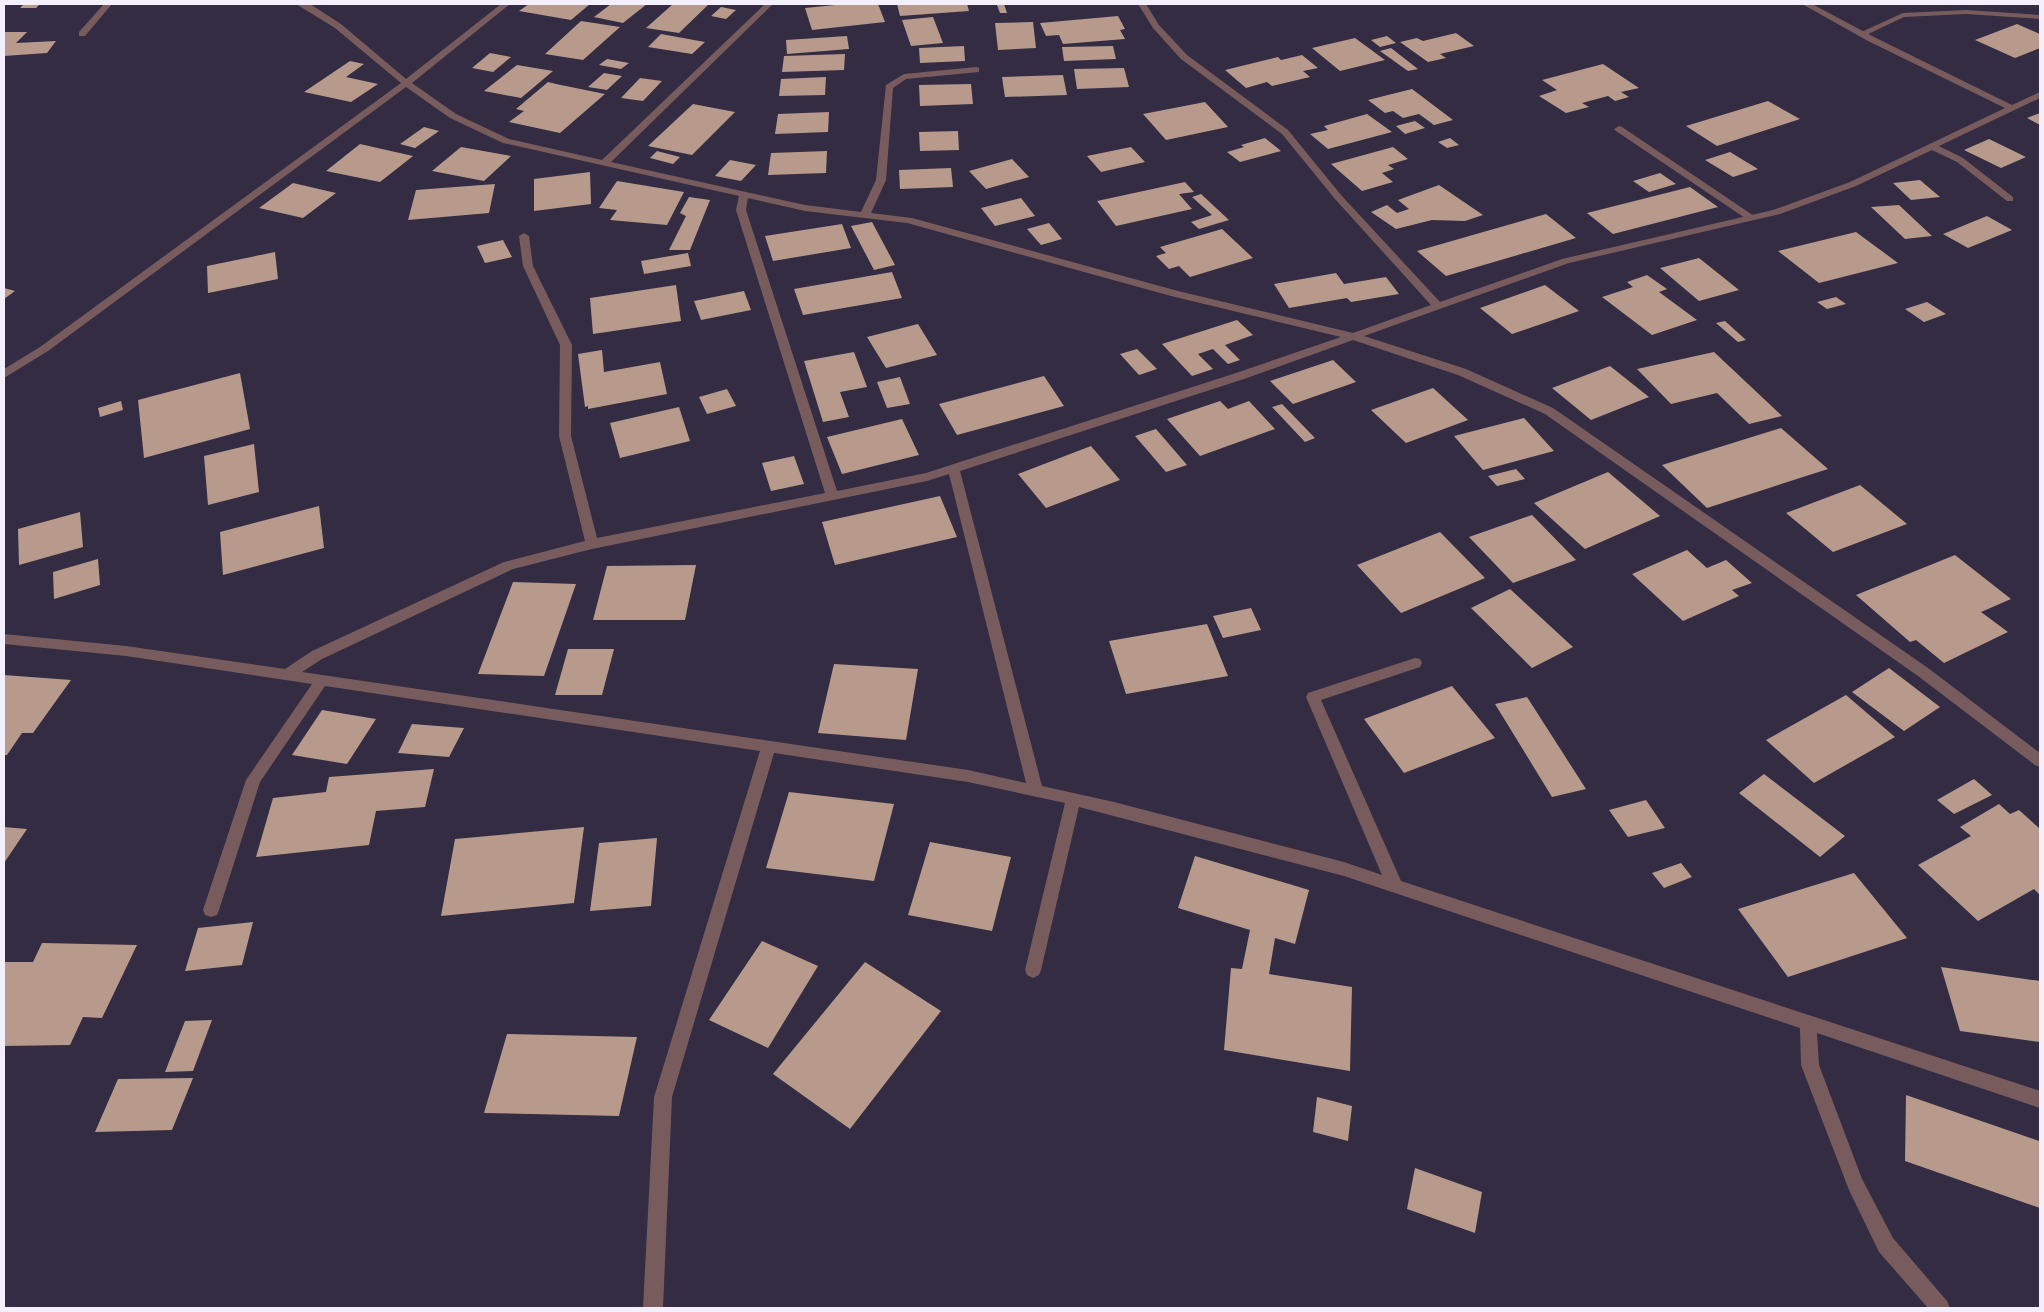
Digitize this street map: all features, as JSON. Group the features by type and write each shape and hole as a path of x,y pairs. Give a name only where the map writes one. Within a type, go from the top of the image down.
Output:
{"street":[{"path":"82,34 108,4"},
{"path":"300,4 308,6 338,26 406,83 454,116 506,141 805,208 908,220 1175,294 1353,336 1462,372 1549,411 1923,672 2040,761"},
{"path":"4,374 44,349 406,83 506,4"},
{"path":"604,163 769,4"},
{"path":"1142,4 1156,26 1184,57 1285,132 1338,197 1438,306"},
{"path":"1806,4 1861,34 2013,109"},
{"path":"1861,34 1902,15 1966,12 2032,18 2040,17"},
{"path":"865,214 881,180 889,87 904,77 976,70"},
{"path":"287,675 317,655 509,566 592,544 927,477 1240,376 1566,261 1776,212 1853,184 2040,95"},
{"path":"1619,129 1752,218"},
{"path":"1933,147 1960,160 2010,199"},
{"path":"744,193 741,210 832,496"},
{"path":"524,236 528,266 566,345 565,436 592,544"},
{"path":"953,468 1036,792"},
{"path":"4,639 126,651 968,776 1114,808 1325,864 2040,1099"},
{"path":"1395,886 1313,697 1414,663"},
{"path":"211,910 253,780 322,680"},
{"path":"653,1308 663,1097 769,746"},
{"path":"1033,970 1073,800"},
{"path":"1808,1022 1810,1065 1855,1184 1886,1244 1940,1308"}],"building":[{"path":"24,4 40,4 36,8 20,8"},
{"path":"529,4 590,4 571,20 519,11"},
{"path":"611,4 647,4 623,23 594,17"},
{"path":"673,4 708,5 679,33 646,28"},
{"path":"845,4 878,4 885,22 812,30 805,8"},
{"path":"897,4 967,4 969,11 900,16"},
{"path":"1004,4 1007,13 1000,13 997,5"},
{"path":"721,7 736,10 726,19 711,16"},
{"path":"1118,16 1125,29 1120,30 1125,39 1063,44 1059,35 1046,36 1040,23"},
{"path":"933,17 943,43 911,46 902,20"},
{"path":"581,21 620,27 583,60 545,54"},
{"path":"1033,22 1036,48 998,50 995,23"},
{"path":"2017,24 2040,34 2040,48 2015,58 1975,40"},
{"path":"4,32 27,32 16,43 56,41 47,53 4,56"},
{"path":"1456,33 1474,46 1440,54 1446,58 1428,62 1400,42 1417,38 1423,41"},
{"path":"661,34 705,42 692,54 648,47"},
{"path":"847,36 849,49 787,54 786,40"},
{"path":"1387,36 1396,43 1380,47 1371,40"},
{"path":"1355,38 1385,60 1340,71 1312,48"},
{"path":"964,46 965,61 920,63 919,48"},
{"path":"1113,46 1116,59 1064,61 1062,47"},
{"path":"1391,48 1418,69 1408,71 1380,51"},
{"path":"490,53 511,57 493,72 472,68"},
{"path":"845,54 844,70 782,72 784,56"},
{"path":"1302,55 1318,68 1303,71 1310,77 1272,86 1267,82 1246,88 1225,70 1278,57 1281,60"},
{"path":"607,59 629,63 621,69 599,65"},
{"path":"350,61 364,64 346,77 378,84 351,102 304,92"},
{"path":"1603,64 1639,88 1621,92 1629,97 1615,101 1608,96 1582,103 1589,107 1566,113 1539,96 1557,90 1542,80"},
{"path":"517,65 553,71 521,98 484,91"},
{"path":"1124,68 1129,87 1077,89 1074,69"},
{"path":"604,73 622,76 607,90 588,87"},
{"path":"1063,75 1067,95 1005,97 1002,77"},
{"path":"826,77 825,95 779,96 781,79"},
{"path":"640,78 662,81 643,101 621,98"},
{"path":"548,82 605,94 560,133 509,122 524,111 516,109"},
{"path":"971,84 973,104 920,106 919,85"},
{"path":"1412,89 1453,120 1434,125 1419,114 1403,118 1393,111 1385,113 1368,100"},
{"path":"1768,101 1800,119 1717,146 1686,126"},
{"path":"1205,102 1228,127 1166,140 1143,114"},
{"path":"693,104 735,112 692,155 648,146"},
{"path":"829,112 828,132 775,134 778,114"},
{"path":"2040,113 2040,125 2027,118"},
{"path":"1367,114 1392,132 1328,149 1310,134 1328,130 1324,126"},
{"path":"1415,121 1425,128 1405,134 1396,126"},
{"path":"424,127 439,131 415,148 400,144"},
{"path":"958,131 959,150 920,151 919,132"},
{"path":"1265,138 1281,151 1240,162 1227,152 1244,147 1241,145"},
{"path":"1450,138 1459,145 1447,148 1438,142"},
{"path":"1989,139 2026,157 2001,168 1964,150"},
{"path":"360,144 413,156 380,182 326,171"},
{"path":"461,147 511,156 484,181 432,171"},
{"path":"1131,147 1145,162 1101,172 1087,156"},
{"path":"1393,147 1408,159 1388,165 1394,169 1382,173 1393,182 1362,191 1331,164"},
{"path":"657,151 680,157 673,164 650,158"},
{"path":"827,151 826,173 768,175 771,153"},
{"path":"1730,152 1758,169 1733,177 1705,160"},
{"path":"1012,159 1029,177 986,189 969,171"},
{"path":"730,160 756,165 741,181 715,176"},
{"path":"951,168 953,187 900,189 899,170"},
{"path":"590,172 591,204 534,211 534,179"},
{"path":"1660,173 1676,184 1649,192 1633,181"},
{"path":"1920,180 1940,197 1911,200 1893,183"},
{"path":"617,181 684,192 667,225 610,220 617,210 599,208"},
{"path":"1185,182 1194,192 1179,194 1192,209 1116,226 1097,201"},
{"path":"293,183 336,193 303,218 259,208"},
{"path":"495,184 489,213 408,220 416,190"},
{"path":"1439,185 1483,215 1465,221 1432,220 1396,229 1371,212 1387,205 1397,213 1409,209 1398,200"},
{"path":"1690,187 1718,207 1613,234 1587,213"},
{"path":"1201,194 1229,220 1199,229 1191,222 1212,215 1192,197"},
{"path":"689,197 710,200 690,250 669,250 686,216 680,213"},
{"path":"1021,198 1035,216 995,226 981,208"},
{"path":"1899,205 1932,236 1905,239 1871,207"},
{"path":"1546,214 1576,238 1446,276 1417,251"},
{"path":"1987,216 2012,230 1968,248 1943,234"},
{"path":"872,222 895,265 874,270 851,226"},
{"path":"1049,223 1062,239 1041,245 1027,229"},
{"path":"842,224 851,248 773,261 765,236"},
{"path":"1222,229 1253,258 1190,277 1179,266 1169,269 1156,256 1166,253 1160,247"},
{"path":"1856,232 1898,263 1819,283 1778,251"},
{"path":"503,240 512,257 485,263 477,246"},
{"path":"275,252 278,279 208,293 207,266"},
{"path":"688,253 691,266 644,274 641,261"},
{"path":"1699,258 1739,290 1699,301 1660,268"},
{"path":"892,272 902,298 803,315 794,289"},
{"path":"1336,273 1344,284 1386,277 1399,294 1351,302 1347,298 1289,308 1274,284"},
{"path":"1647,275 1667,289 1659,292 1697,320 1652,335 1602,297 1633,287 1627,282"},
{"path":"676,285 681,321 593,334 590,298"},
{"path":"1545,285 1579,311 1512,334 1480,308"},
{"path":"4,288 15,291 4,299"},
{"path":"744,291 751,310 701,320 694,301"},
{"path":"1836,297 1846,304 1827,309 1817,302"},
{"path":"1927,302 1946,314 1924,322 1905,309"},
{"path":"1237,320 1253,335 1225,345 1240,360 1228,364 1213,349 1198,354 1213,369 1192,376 1162,344"},
{"path":"1725,321 1746,340 1738,342 1716,323"},
{"path":"918,324 937,355 886,368 867,337"},
{"path":"1137,349 1157,369 1139,375 1120,354"},
{"path":"602,350 604,372 660,362 667,394 588,409 588,406 585,407 578,354"},
{"path":"854,352 867,387 840,392 849,417 823,422 804,361"},
{"path":"1714,352 1782,416 1749,424 1717,393 1671,404 1637,369"},
{"path":"1333,360 1356,382 1293,404 1270,381"},
{"path":"1610,366 1649,397 1591,420 1552,388"},
{"path":"240,373 250,429 144,458 138,400"},
{"path":"1044,376 1064,406 957,435 939,404"},
{"path":"900,377 910,404 887,408 877,382"},
{"path":"1433,388 1468,420 1406,443 1371,410"},
{"path":"727,389 736,406 707,414 699,397"},
{"path":"121,401 123,410 100,417 98,408"},
{"path":"1220,401 1228,409 1249,401 1275,429 1200,456 1167,419"},
{"path":"1282,404 1315,438 1305,442 1272,407"},
{"path":"679,407 690,441 620,458 610,423"},
{"path":"1524,418 1554,451 1483,470 1454,436"},
{"path":"902,419 919,455 842,474 827,437"},
{"path":"1781,428 1828,469 1707,508 1662,465"},
{"path":"1156,429 1187,465 1166,472 1135,436"},
{"path":"254,444 259,492 208,505 204,456"},
{"path":"1091,446 1120,480 1046,508 1018,474"},
{"path":"794,456 804,484 771,491 762,463"},
{"path":"1516,469 1525,479 1497,486 1488,476"},
{"path":"1608,472 1660,516 1585,549 1534,503"},
{"path":"1860,485 1907,524 1833,552 1786,513"},
{"path":"940,496 957,537 835,565 822,522"},
{"path":"319,506 324,548 223,575 220,532"},
{"path":"80,512 83,547 19,565 18,529"},
{"path":"1532,515 1576,560 1513,583 1469,537"},
{"path":"1440,532 1485,578 1401,613 1357,565"},
{"path":"1687,550 1707,568 1726,560 1752,583 1732,590 1739,596 1683,621 1632,574"},
{"path":"1955,555 2011,599 1981,612 2008,632 1944,663 1916,640 1910,642 1856,595"},
{"path":"98,559 100,585 54,599 53,572"},
{"path":"696,565 685,620 593,620 607,566"},
{"path":"513,582 576,584 544,676 478,674"},
{"path":"1510,589 1573,647 1532,668 1471,608"},
{"path":"1251,608 1261,630 1223,638 1213,616"},
{"path":"1207,624 1228,676 1126,694 1109,641"},
{"path":"568,649 614,649 602,695 555,695"},
{"path":"834,664 918,669 906,740 818,733"},
{"path":"1889,668 1940,707 1904,731 1852,692"},
{"path":"4,675 71,680 33,733 22,733 7,755 4,755"},
{"path":"1452,686 1495,738 1404,773 1364,719"},
{"path":"1846,695 1895,737 1814,783 1766,740"},
{"path":"1527,697 1586,789 1552,797 1495,704"},
{"path":"322,710 376,719 347,764 292,755"},
{"path":"412,724 464,728 449,757 398,753"},
{"path":"434,769 425,807 376,811 369,845 256,857 273,798 326,792 329,777"},
{"path":"1764,774 1845,836 1820,857 1739,793"},
{"path":"1974,779 1992,795 1954,814 1937,800"},
{"path":"789,792 894,804 874,881 766,868"},
{"path":"1646,800 1665,828 1628,837 1609,810"},
{"path":"1999,804 2010,814 2019,810 2040,829 2040,895 2034,889 1978,921 1918,865 1971,836 1960,827"},
{"path":"4,827 27,829 4,863"},
{"path":"584,827 574,903 441,916 455,839"},
{"path":"657,838 651,906 590,911 599,843"},
{"path":"930,842 1011,857 992,931 908,915"},
{"path":"1195,856 1309,890 1295,944 1275,938 1269,974 1352,987 1350,1071 1224,1050 1231,968 1242,969 1250,930 1178,908"},
{"path":"1681,863 1692,877 1664,888 1652,873"},
{"path":"1854,873 1907,938 1788,977 1738,909"},
{"path":"253,922 242,965 185,971 198,928"},
{"path":"762,941 818,966 768,1048 709,1020"},
{"path":"42,943 137,945 102,1018 83,1017 70,1045 4,1046 4,962 33,962"},
{"path":"865,962 941,1011 850,1129 773,1074"},
{"path":"1941,967 2040,981 2040,1042 1960,1031"},
{"path":"212,1020 193,1071 165,1072 185,1021"},
{"path":"507,1034 637,1037 619,1116 484,1113"},
{"path":"193,1078 172,1130 95,1132 118,1079"},
{"path":"1906,1095 2039,1141 2040,1208 1905,1161"},
{"path":"1317,1097 1352,1106 1348,1141 1313,1132"},
{"path":"1415,1168 1482,1192 1475,1233 1407,1209"}]}
